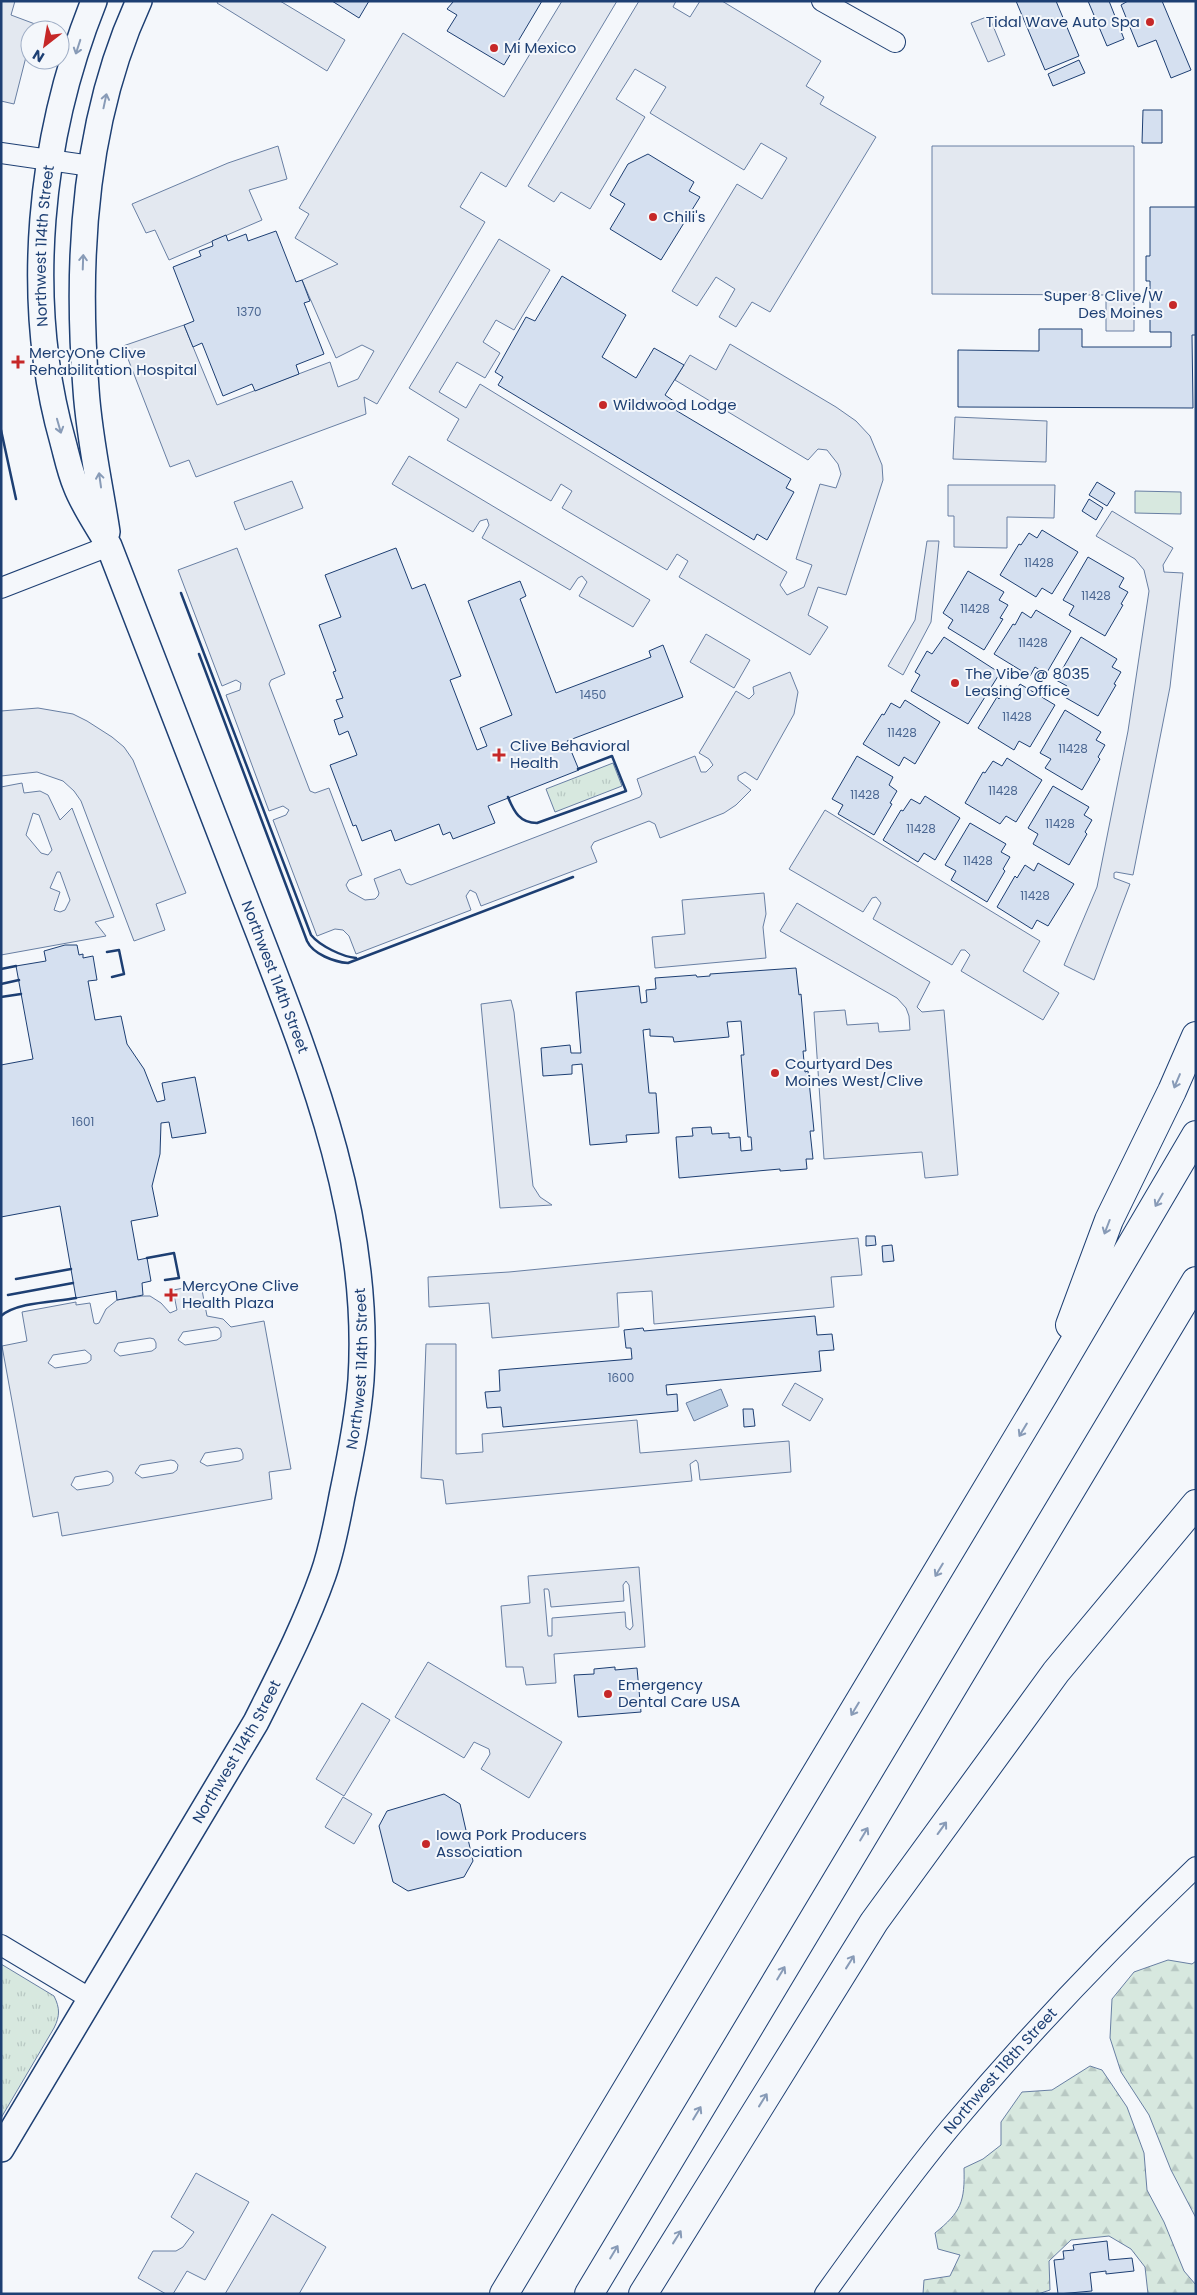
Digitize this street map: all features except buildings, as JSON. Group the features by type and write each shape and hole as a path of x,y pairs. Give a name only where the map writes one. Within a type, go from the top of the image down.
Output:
{"highway":[{"path":"1044,1394 1109,1220 1172,1091 1196,1036"},
{"path":"504,2294 1192,1145"},
{"path":"588,2294 1196,1281"},
{"path":"642,2294 874,1922 1056,1672 1196,1504"}],"street":[{"name":"Northwest 114th Street","path":"1,2149 256,1722 302,1627 324,1573 337,1521 349,1465 361,1379 361,1312 349,1212 320,1096 109,546 76,486 54,408 42,313 42,241 50,160 70,70 94,1"},
{"name":"Northwest 114th Street","path":"109,546 86,391 82,310 86,207 91,166 109,84 138,1"},
{"path":"822,1 894,42"},
{"path":"1,153 91,166"},
{"path":"1,588 109,546"},
{"name":"Northwest 118th Street","path":"825,2294 871,2230 949,2130 1006,2063 1128,1932 1196,1867"},
{"path":"1,1945 91,1998"}],"green space":[{"path":"1135,491 1181,492 1181,514 1135,513"},
{"path":"613,763 622,786 555,812 546,789"},
{"path":"1168,1960 1192,1964 1196,1961 1196,2218 1171,2170 1149,2115 1121,2072 1110,2038 1112,1999 1134,1972"},
{"path":"1,1964 54,1996 58,2012 54,2028 1,2118"},
{"path":"1090,2066 1102,2070 1127,2107 1144,2153 1147,2190 1164,2222 1184,2271 1196,2285 1196,2294 1148,2294 1145,2267 1131,2249 1109,2236 1071,2240 1049,2261 1050,2290 1038,2294 923,2294 924,2280 950,2276 960,2255 938,2249 935,2233 951,2219 960,2205 964,2190 964,2168 983,2159 1001,2145 1001,2122 1022,2092 1052,2090"}],"shaded area":[{"path":"1,1 15,1 11,15 24,20 20,20 20,70 23,70 14,104 1,101"},
{"path":"218,1 280,1 345,40 327,71 217,3"},
{"path":"562,1 617,1 506,187 481,172 460,207 485,222 377,404 364,397 366,414 196,477 189,460 170,467 123,346 184,325 217,405 330,362 338,387 358,379 374,351 362,345 336,358 302,280 338,264 295,238 309,214 299,208 403,33 504,97"},
{"path":"639,1 676,1 673,7 690,17 700,1 722,1 821,61 806,86 824,97 820,104 876,137 770,312 752,302 736,327 719,317 735,289 716,277 697,306 672,291 737,184 762,199 787,158 761,143 744,170 650,113 666,87 635,69 616,99 645,117 590,209 561,192 554,202 528,186"},
{"path":"989,16 1005,55 988,62 971,23"},
{"path":"278,146 287,179 249,190 262,220 169,260 155,230 146,233 132,204 228,163"},
{"path":"932,146 1134,146 1134,331 1106,331 1106,295 932,294"},
{"path":"499,239 550,270 514,330 496,320 483,342 500,353 485,378 457,362 439,392 466,408 480,384 787,572 780,585 787,595 804,587 812,565 796,559 820,484 836,488 841,474 838,464 827,450 818,449 808,460 675,380 690,355 716,370 730,344 836,407 856,421 870,436 882,465 883,480 846,595 818,587 808,615 828,627 810,655 679,577 688,561 677,554 667,570 562,508 572,491 561,484 551,501 447,440 459,419 409,388"},
{"path":"955,417 1047,421 1046,462 953,459"},
{"path":"409,456 650,600 633,627 579,596 587,582 582,576 578,578 570,590 482,538 489,525 487,519 480,521 473,532 392,484"},
{"path":"292,481 303,508 245,530 234,502"},
{"path":"948,485 1055,485 1054,518 1007,517 1007,548 954,547 954,516 948,516"},
{"path":"1112,511 1173,548 1163,565 1164,572 1183,573 1170,687 1133,875 1114,873 1114,878 1130,884 1094,980 1064,965 1097,887 1128,731 1149,591 1144,570 1135,559 1096,536"},
{"path":"927,541 939,541 931,622 903,675 888,666 915,620"},
{"path":"237,548 285,674 271,680 269,684 310,791 315,793 329,788 362,875 349,880 346,885 349,891 365,900 375,899 378,896 379,893 374,879 400,869 406,883 411,885 640,797 642,794 637,779 695,756 701,772 706,772 713,765 709,759 699,753 736,691 749,699 754,694 753,687 790,672 798,692 794,714 757,780 745,772 738,776 738,780 751,790 736,805 724,813 660,838 655,824 649,821 594,842 591,847 597,862 481,906 476,893 470,890 466,896 471,910 356,954 349,936 343,930 335,929 317,936 273,820 286,815 289,810 283,806 269,811 226,695 240,690 241,683 236,680 222,686 178,570"},
{"path":"706,634 750,660 734,688 690,662"},
{"path":"38,708 73,714 87,721 124,747 133,760 186,893 156,904 165,930 134,941 81,801 74,791 63,781 37,772 1,776 1,711"},
{"path":"22,783 24,793 40,791 48,795 60,820 72,808 114,917 95,922 106,936 1,955 1,787","holes":["33,813 39,815 52,850 48,855 41,853 26,835","57,872 60,872 70,900 65,910 60,912 54,910 60,892 50,888"]},
{"path":"825,810 1040,941 1023,971 1059,993 1043,1020 961,971 970,955 965,950 961,950 952,965 873,919 881,903 876,897 872,898 863,912 789,869"},
{"path":"764,893 766,914 763,927 766,958 655,968 652,937 685,934 682,900"},
{"path":"797,903 930,982 917,1007 922,1012 944,1010 958,1175 925,1178 922,1152 824,1159 814,1012 845,1010 847,1025 878,1023 879,1032 910,1030 909,1016 906,1008 897,998 780,931"},
{"path":"511,1000 514,1012 533,1186 540,1197 552,1205 500,1208 481,1004"},
{"path":"858,1238 862,1275 831,1277 834,1307 654,1324 652,1291 617,1293 619,1327 492,1338 489,1303 429,1307 428,1277 509,1272"},
{"path":"201,1285 207,1316 223,1319 231,1327 264,1321 291,1469 269,1472 272,1499 62,1536 58,1512 33,1517 2,1346 27,1341 22,1312 76,1302 76,1305 90,1303 94,1323 96,1324 99,1323 106,1309 117,1300 150,1296 161,1303 170,1313 177,1310 173,1290","holes":["215,1327 219,1328 221,1337 217,1340 185,1345 178,1340 183,1332","150,1338 154,1339 156,1343 156,1348 152,1351 120,1356 114,1351 118,1343","85,1350 91,1355 91,1360 87,1363 55,1368 48,1363 53,1355","237,1448 241,1449 243,1459 207,1466 200,1462 205,1453","171,1460 175,1461 178,1465 177,1470 173,1473 142,1478 135,1473 140,1465","107,1471 113,1477 113,1482 109,1485 77,1490 71,1485 75,1477"]},
{"path":"426,1344 456,1344 456,1454 483,1452 482,1434 637,1420 640,1453 789,1441 791,1472 700,1480 696,1460 690,1464 692,1481 446,1504 443,1480 421,1478"},
{"path":"795,1383 823,1399 810,1421 782,1405"},
{"path":"639,1567 645,1647 554,1654 556,1683 526,1685 523,1667 506,1667 501,1606 530,1603 528,1576","holes":["626,1581 629,1585 633,1626 630,1630 626,1627 625,1612 552,1618 552,1636 548,1636 544,1589 549,1591 551,1607 624,1601 623,1585"]},
{"path":"428,1662 562,1742 529,1798 481,1769 490,1754 489,1749 474,1742 464,1758 395,1717"},
{"path":"362,1703 390,1720 344,1796 316,1779"},
{"path":"343,1797 372,1814 354,1844 325,1827"},
{"path":"196,2173 249,2202 205,2280 187,2271 173,2294 166,2294 138,2278 153,2251 176,2251 183,2247 194,2232 171,2217"},
{"path":"272,2214 326,2247 299,2294 225,2294"}],"water":[{"path":"721,1389 728,1406 694,1421 686,1403"}],"wall":[{"path":"1,430 16,499"},
{"path":"181,593 311,935 332,950 345,956 356,958"},
{"path":"199,654 307,941 319,953 330,959 348,963 573,877"},
{"path":"508,797 518,816 526,821 537,823 626,791 612,756 578,769"},
{"path":"107,952 119,950 124,974 112,977"},
{"path":"1,969 16,966"},
{"path":"1,984 19,980"},
{"path":"1,997 21,994"},
{"path":"147,1258 174,1253 179,1278 165,1280"},
{"path":"16,1279 71,1269"},
{"path":"8,1295 73,1283"},
{"path":"1,1316 8,1311 26,1305 76,1298"}],"place":[{"name":"Tidal Wave Auto Spa","path":"1150,22"},
{"name":"Mi Mexico","path":"494,48"},
{"name":"Chili's","path":"653,217"},
{"name":"Super 8 Clive/W Des Moines","path":"1173,305"},
{"name":"MercyOne Clive Rehabilitation Hospital","path":"18,362"},
{"name":"Wildwood Lodge","path":"603,405"},
{"name":"The Vibe @ 8035 Leasing Office","path":"955,683"},
{"name":"Clive Behavioral Health","path":"499,755"},
{"name":"Courtyard Des Moines West/Clive","path":"775,1073"},
{"name":"MercyOne Clive Health Plaza","path":"171,1295"},
{"name":"Emergency Dental Care USA","path":"608,1694"},
{"name":"Iowa Pork Producers Association","path":"426,1844"}]}
